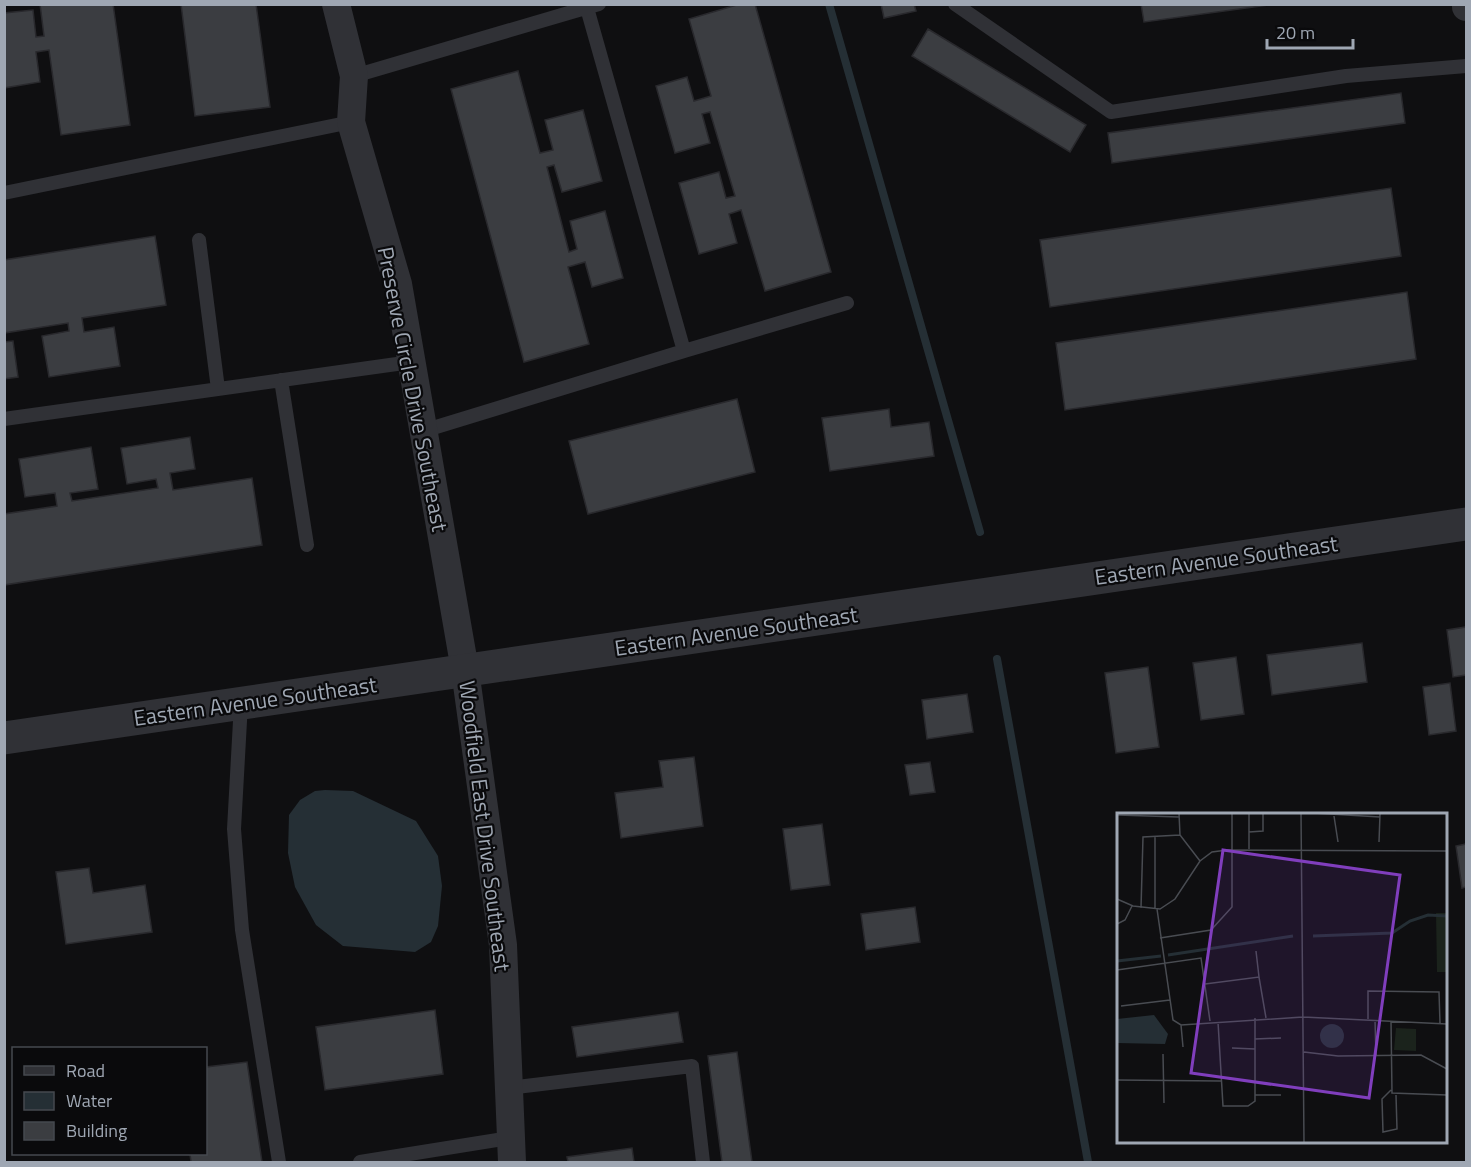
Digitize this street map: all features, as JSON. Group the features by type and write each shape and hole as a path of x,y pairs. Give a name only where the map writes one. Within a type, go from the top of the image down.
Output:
{"street":[{"name":"Preserve Circle Drive Southeast","path":"336,4 354,76 351,122 398,284 465,670"},
{"name":"Eastern Avenue Southeast","path":"4,738 1467,524"},
{"name":"Woodfield East Drive Southeast","path":"465,670 503,945 511,1150"}],"lane":[{"path":"955,4 1111,112 1346,76 1467,66"},
{"path":"354,76 593,6 684,351"},
{"path":"4,193 351,122"},
{"path":"199,240 218,389"},
{"path":"423,430 847,303"},
{"path":"4,419 411,362"},
{"path":"281,380 307,545"},
{"path":"242,703 234,829 242,930 279,1162"},
{"path":"508,1088 692,1066 703,1162"},
{"path":"360,1162 511,1150"}],"water":[{"path":"315,791 353,791 416,821 438,856 442,886 438,926 431,942 415,952 343,946 316,925 295,887 288,853 289,815 300,800"}],"building":[{"path":"40,4 113,4 130,125 61,135 49,50 36,52 40,82 4,88 4,13 33,10 36,37 44,36"},
{"path":"181,4 256,4 270,107 195,116"},
{"path":"740,4 755,4 831,272 765,291 741,210 729,214 737,243 699,254 679,183 719,172 726,198 735,196 710,112 702,114 710,143 675,153 656,86 687,77 694,101 711,96 689,19"},
{"path":"881,4 914,4 916,11 884,18"},
{"path":"1141,4 1275,4 1144,22"},
{"path":"928,29 1086,125 1070,152 912,56"},
{"path":"518,71 540,153 553,150 545,120 583,110 602,181 562,192 554,165 547,167 569,252 577,249 570,221 605,211 623,278 592,287 585,262 568,267 589,344 524,362 451,89"},
{"path":"1401,93 1405,123 1112,163 1108,133"},
{"path":"1391,188 1401,256 1050,307 1040,240"},
{"path":"155,236 166,305 82,318 84,332 114,327 120,366 49,377 42,336 69,331 68,323 4,333 4,260"},
{"path":"1407,292 1416,359 1065,410 1056,343"},
{"path":"13,341 18,377 4,379 4,342"},
{"path":"737,399 755,472 588,514 569,441"},
{"path":"889,409 891,427 929,422 934,456 830,471 822,418"},
{"path":"190,437 195,469 170,473 173,490 252,478 262,545 4,585 4,514 57,506 55,493 25,497 19,459 91,447 98,489 70,493 72,501 158,488 156,479 127,484 121,448"},
{"path":"1466,627 1466,675 1453,677 1447,630"},
{"path":"1362,643 1367,682 1272,695 1267,655"},
{"path":"1236,657 1244,714 1201,720 1193,663"},
{"path":"1148,667 1159,747 1116,753 1105,673"},
{"path":"1450,683 1456,731 1429,735 1423,687"},
{"path":"967,694 973,732 927,739 922,700"},
{"path":"694,757 703,826 621,838 615,793 663,787 659,761"},
{"path":"930,762 935,792 910,795 905,765"},
{"path":"822,824 830,885 791,890 783,829"},
{"path":"1466,844 1466,887 1462,888 1456,846"},
{"path":"89,868 93,893 145,885 152,932 66,944 56,872"},
{"path":"915,907 920,942 866,950 861,914"},
{"path":"435,1010 443,1074 325,1090 316,1027"},
{"path":"678,1012 683,1042 577,1057 572,1027"},
{"path":"737,1052 752,1162 722,1162 708,1056"},
{"path":"247,1062 262,1162 191,1162 190,1155 207,1155 207,1067"},
{"path":"632,1148 634,1162 568,1162 567,1157"}],"waterway":[{"path":"829,4 980,532"},
{"path":"997,659 1088,1162"}]}
